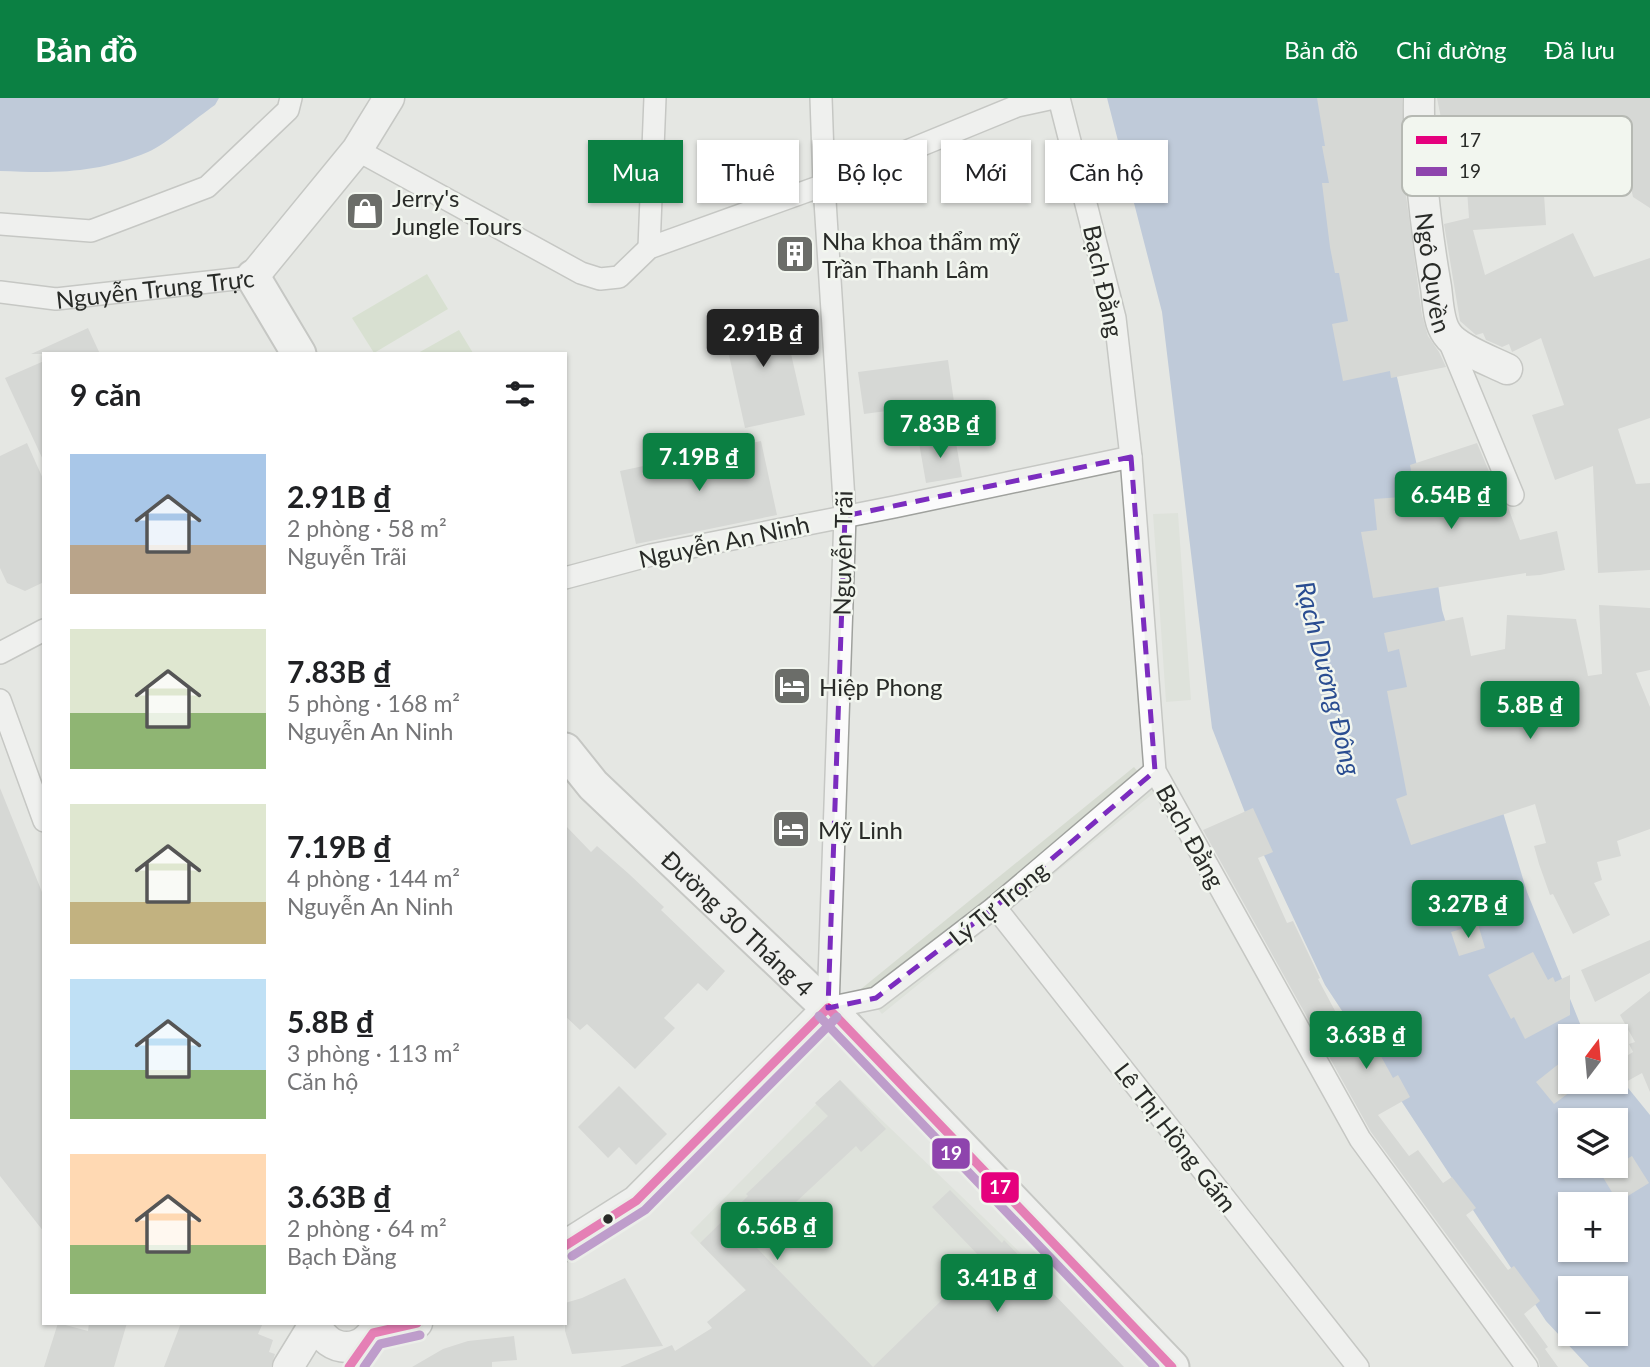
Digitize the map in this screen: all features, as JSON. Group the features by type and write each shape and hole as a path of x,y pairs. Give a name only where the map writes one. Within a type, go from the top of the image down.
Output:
{"main road":[{"name":"Nguyễn Trung Trực","path":"253,277 357,150 389,98"},
{"name":"Ngô Quyền","path":"1418,116 1419,98"},
{"name":"Ngô Quyền","path":"1423,196 1440,316 1447,334 1463,347 1507,369"},
{"path":"253,277 298,352"},
{"name":"Đường 30 Tháng 4","path":"567,752 593,785 828,1008 1167,1365"},
{"path":"567,1245 636,1201 828,1008"},
{"path":"288,1367 314,1325"},
{"path":"316,1325 326,1340 335,1345 356,1346 372,1332 407,1325"},
{"path":"349,1367 372,1332"}],"street":[{"name":"Nguyễn Trãi","path":"821,98 822,140"},
{"path":"927,142 1017,106 1056,98"},
{"name":"Bạch Đằng","path":"1056,98 1115,318 1131,457 1155,771 1360,1139 1527,1367"},
{"path":"649,248 656,99"},
{"path":"0,224 91,231 207,187 294,102"},
{"path":"357,150 581,273 600,279 619,277 649,248 813,188"},
{"name":"Nguyễn Trãi","path":"825,203 845,516 828,1008"},
{"name":"Nguyễn Trung Trực","path":"0,292 56,299 253,277"},
{"path":"1447,334 1513,495"},
{"name":"Nguyễn An Ninh","path":"567,577 651,555 1131,457"},
{"path":"0,653 42,631"},
{"path":"0,700 42,816"},
{"name":"Lý Tự Trọng","path":"828,1008 876,998 995,907 1155,771"},
{"name":"Lê Thị Hồng Gấm","path":"995,907 1358,1367"}],"highlighted area":[{"path":"1131,457 1155,771 995,907 876,998 828,1008 845,516"}],"shaded area":[{"path":"1178,513 1191,700 1166,702 1153,514"},
{"path":"1134,767 1155,792 882,1014 861,989"},
{"path":"840,1080 1033,1265 928,1367 820,1367 690,1233"}],"green space":[{"path":"427,274 448,309 376,352 352,318"},
{"path":"459,330 472,352 420,352"}],"water":[{"path":"0,98 219,98 215,105 173,137 148,152 110,165 39,172 0,171"},
{"name":"Rạch Dương Đông","path":"1107,98 1334,98 1425,501 1442,610 1527,892 1580,1024 1558,1024 1558,1094 1628,1094 1628,1088 1650,1115 1650,1367 1589,1367 1569,1346 1628,1346 1628,1276 1558,1276 1558,1334 1546,1321 1325,985 1251,828 1212,728 1162,312 1134,203 1168,203 1168,140 1118,140"}],"building":[{"path":"1317,98 1402,98 1402,196 1406,196 1422,315 1428,336 1446,367 1391,378 1390,371 1343,381 1332,324 1348,321 1339,273 1335,273 1330,247 1322,183 1329,183 1322,146 1325,146"},
{"path":"1437,98 1650,98 1650,208 1633,197 1632,192 1632,116 1441,116"},
{"path":"1467,196 1544,196 1546,225 1473,230 1485,275 1573,233 1594,277 1650,258 1650,418 1618,429 1636,484 1650,483 1650,570 1598,573 1593,466 1555,480 1532,415 1564,405 1541,338 1512,352 1509,344 1502,347 1486,340 1483,333 1476,335 1460,321 1444,224 1469,218"},
{"name":"Nha khoa thẩm mỹ Trần Thanh Lâm","path":"801,239 810,245 813,264 781,268 777,243"},
{"path":"781,310 805,415 745,428 722,323"},
{"path":"88,328 99,352 42,352 31,354"},
{"path":"948,360 954,402 864,414 858,372"},
{"path":"42,362 42,458 5,378"},
{"path":"955,437 962,477 926,483 919,443"},
{"path":"761,441 777,515 636,544 620,471"},
{"path":"27,443 42,477 42,583 25,591 7,583 0,568 0,456"},
{"path":"1477,443 1501,500 1508,507 1520,540 1557,531 1565,570 1540,575 1526,576 1526,573 1373,598 1361,532 1377,530 1374,499 1416,496 1410,465"},
{"path":"1599,605 1650,608 1650,670 1636,673 1650,707 1650,829 1617,841 1621,856 1597,862 1602,880 1594,883 1610,915 1573,934 1553,894 1550,895 1539,864 1534,846 1546,843 1535,804 1411,845 1396,799 1407,795 1387,691 1407,687 1399,649 1388,652 1384,633 1463,617 1471,656 1505,649 1507,615 1576,619 1588,676 1602,674"},
{"path":"0,788 42,892 42,1229 0,1176"},
{"path":"1253,808 1273,852 1258,858 1287,923 1293,921 1320,978 1318,979 1341,1022 1357,1013 1393,1078 1398,1075 1410,1097 1378,1115 1409,1156 1418,1150 1443,1183 1452,1177 1476,1208 1466,1215 1508,1270 1514,1266 1540,1301 1524,1314 1548,1347 1545,1349 1558,1367 1540,1367 1538,1359 1371,1132 1203,830"},
{"path":"567,827 591,852 597,846 629,874 664,907 661,910 725,971 707,991 698,983 664,1018 675,1028 635,1069 587,1024 580,1030 567,1018"},
{"path":"1478,924 1485,948 1459,956 1451,932"},
{"path":"1650,940 1650,973 1595,1002 1581,970"},
{"path":"1533,952 1548,980 1553,977 1555,982 1570,975 1570,1015 1525,1039 1514,1017 1511,1019 1488,975"},
{"path":"1650,991 1650,1092 1642,1073 1628,1081 1628,1055 1633,1052 1629,1044 1635,1042 1628,1024 1625,1024 1620,1015"},
{"path":"1558,1065 1558,1094 1567,1094 1554,1104 1536,1082"},
{"path":"840,1080 886,1129 861,1152 856,1146 752,1243 873,1367 620,1367 672,1345 675,1351 712,1328 707,1322 746,1290 700,1243 748,1196 746,1194 828,1116 815,1103"},
{"path":"619,1086 667,1134 636,1165 619,1147 608,1158 578,1127"},
{"path":"1632,1156 1649,1183 1628,1196 1628,1192 1612,1192 1603,1178 1628,1178 1628,1158"},
{"path":"950,1190 1002,1243 1004,1240 1124,1367 873,1367 983,1260 932,1207"},
{"path":"625,1278 663,1346 572,1354 565,1331 567,1302"},
{"path":"57,1325 88,1331 89,1325 126,1325 114,1367 44,1367"},
{"path":"180,1325 262,1325 258,1334 273,1340 269,1352 275,1354 271,1367 164,1367"},
{"path":"514,1336 517,1360 492,1362 492,1367 412,1367 443,1349 468,1341"}],"transit line":[{"name":"17","path":"828,1008 1172,1367"},
{"name":"17","path":"567,1245 636,1201 828,1008"},
{"name":"19","path":"819,1016 1155,1367"},
{"name":"19","path":"572,1256 645,1210 837,1017"},
{"name":"17","path":"349,1367 373,1333 408,1325"},
{"name":"19","path":"364,1367 380,1344 420,1335"}],"place":[{"name":"Jerry's Jungle Tours","path":"365,211"},
{"name":"Nha khoa thẩm mỹ Trần Thanh Lâm","path":"795,254"},
{"name":"Hiệp Phong","path":"792,686"},
{"name":"Mỹ Linh","path":"791,829"}]}
